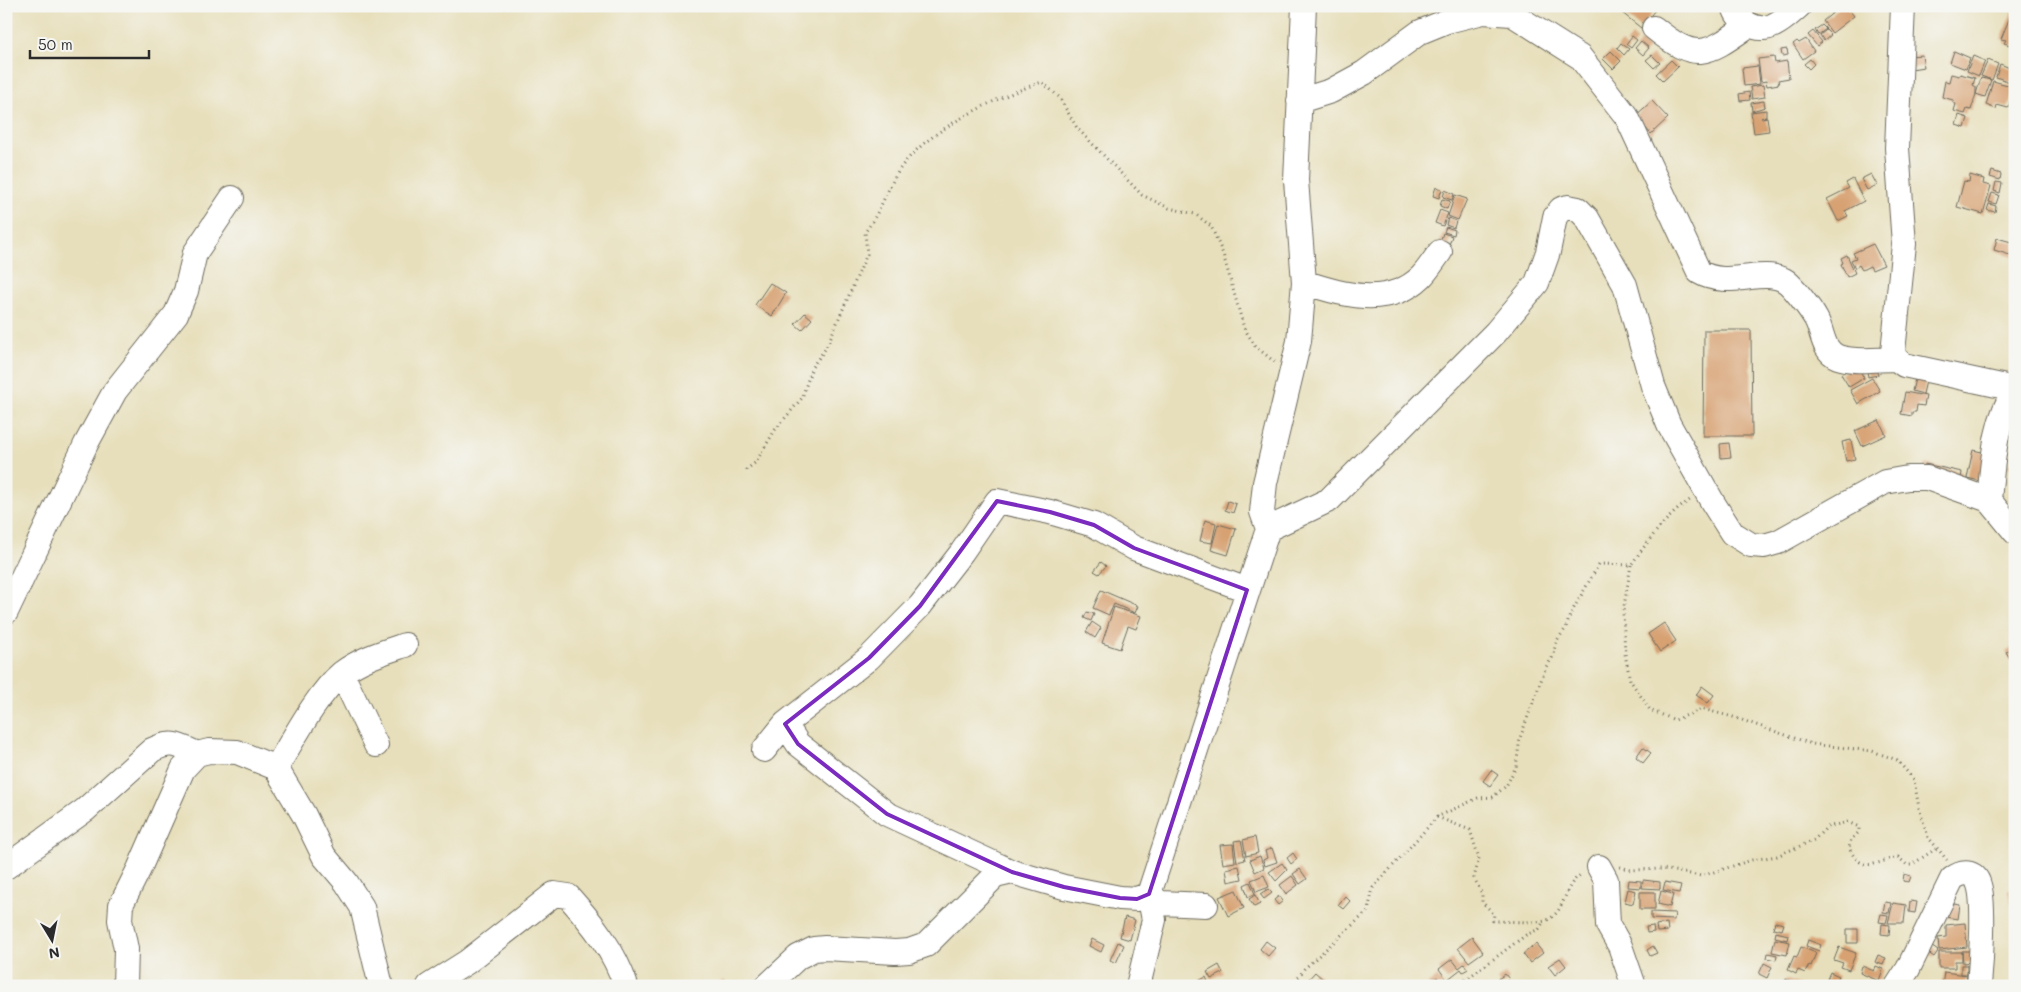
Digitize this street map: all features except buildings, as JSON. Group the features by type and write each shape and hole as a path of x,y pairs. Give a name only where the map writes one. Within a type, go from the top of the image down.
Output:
{"street":[{"path":"1138,986 1154,920 1149,894 1268,529 1262,512 1265,483 1299,342 1304,282 1296,180 1304,6"},
{"path":"1734,6 1736,16 1749,25 1772,26 1799,6"},
{"path":"1896,360 1894,352 1904,244 1897,148 1903,6"},
{"path":"1299,101 1331,91 1364,73 1420,32 1446,21 1483,12 1512,14 1580,57 1627,116 1699,272 1710,279 1731,280 1777,277 1787,281 1816,320 1827,349 1838,357 1896,360 1904,365 2015,390 2004,408 2000,422 2001,510 2015,532"},
{"path":"1654,28 1676,45 1696,52 1717,47 1749,25"},
{"path":"6,612 55,508 105,409 115,392 176,314 186,291 195,253 232,198"},
{"path":"1268,529 1299,516 1335,495 1496,332 1537,284 1548,252 1555,217 1561,209 1568,207 1578,209 1588,218 1625,285 1653,386 1669,425 1705,490 1732,533 1751,545 1764,546 1795,533 1885,482 1927,478 2001,510"},
{"path":"1304,282 1338,293 1373,296 1393,294 1421,278 1440,252"},
{"path":"764,750 785,724 869,658 920,606 962,552 997,501 1050,512 1094,525 1134,548 1247,590"},
{"path":"276,768 304,721 342,674 366,660 405,645"},
{"path":"342,674 376,745"},
{"path":"785,724 798,744 887,814 1012,872 1064,887 1120,898 1137,899 1149,894"},
{"path":"6,867 85,810 152,750 162,745 174,744 197,754"},
{"path":"125,986 126,950 120,920 121,905 182,769 197,754 209,751 237,752 276,768 304,815 324,856 346,882 362,907 381,986"},
{"path":"1599,867 1606,880 1608,925 1620,946 1634,986"},
{"path":"767,986 798,957 814,949 894,952 909,951 926,945 995,876 1012,872"},
{"path":"1897,986 1908,969 1945,892 1958,874 1972,874 1979,885 1981,894 1979,986"},
{"path":"430,986 467,962 554,894 562,894 568,896 598,930 619,964 626,986"},
{"path":"1149,894 1160,903 1206,905"}],"path":[{"path":"746,470 765,450 775,430 802,398 812,367 826,348 867,254 865,232 878,215 898,171 914,151 969,112 1017,90 1042,82 1059,98 1077,128 1142,195 1169,208 1195,214 1211,226 1223,254 1244,328 1255,346 1290,374"},
{"path":"1705,490 1676,510 1645,545 1631,565 1623,612 1625,654 1630,680 1650,710 1675,720 1702,709 1733,717 1812,744 1872,751 1897,760 1914,780 1919,808 1928,837 1958,874"},
{"path":"1293,986 1304,969 1368,911 1373,888 1437,817 1478,798 1493,797 1506,786 1516,767 1520,738 1532,702 1558,640 1566,628 1570,615 1599,564 1631,565"},
{"path":"1437,817 1470,830 1479,858 1474,878 1482,894 1482,902 1494,914 1493,921 1544,921"},
{"path":"1457,986 1526,936 1539,929 1544,921 1562,907 1569,885 1578,876 1599,867 1612,865 1631,870 1663,869 1701,876 1752,860 1777,856 1814,840 1827,827 1848,822 1859,827 1859,832 1851,840 1849,848 1863,865 1870,866 1898,857 1907,865 1911,865 1937,848"}],"highlighted area":[{"path":"997,501 1050,512 1094,525 1134,548 1247,590 1149,894 1137,899 1120,898 1064,887 1012,872 887,814 798,744 785,724 869,658 920,606"}]}
